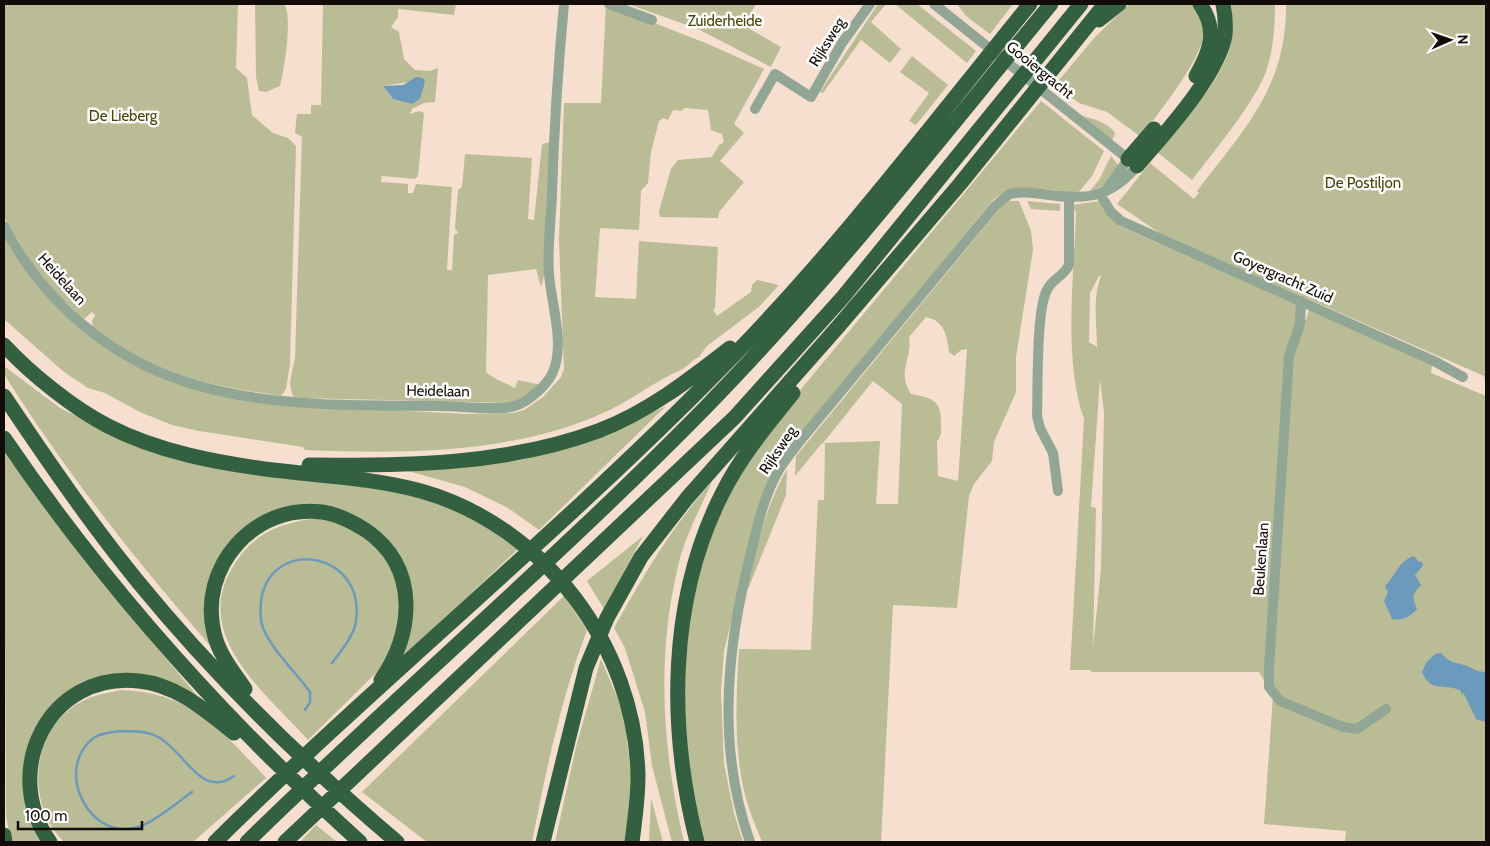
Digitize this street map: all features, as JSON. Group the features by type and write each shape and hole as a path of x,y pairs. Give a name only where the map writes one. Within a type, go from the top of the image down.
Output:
{"highway":[{"path":"225,839 367,700 609,477 735,354 852,222 1030,4"},
{"path":"247,842 296,794 552,558 705,408 815,291 926,159 1051,4"},
{"path":"284,842 735,417 843,297 1081,4"},
{"path":"543,842 586,668 607,618 641,557 688,498 960,184 1105,4"},
{"path":"1080,34 1119,4"},
{"path":"1132,162 1194,80 1204,63 1210,46 1211,30 1208,16 1200,4"},
{"path":"1132,162 1191,98 1217,60 1224,36 1223,4"},
{"path":"183,453 300,465 392,466 472,459 558,444 600,430 671,393 767,320"},
{"path":"697,842 685,791 678,712 684,621 702,535 723,490 741,461 800,384 837,328"},
{"path":"4,346 38,376 107,426 183,453 239,465 384,482 423,492 465,507 522,542 572,594 605,644 621,686 632,728 638,774 632,842"},
{"path":"4,396 69,492 173,624 266,722 359,810 396,842"},
{"path":"4,438 116,592 246,740"},
{"path":"266,722 220,650 213,626 212,596 215,580 222,565 240,539 255,527 285,514 302,511 322,512 357,524 384,547 402,578 406,609 400,646 391,665 367,700"},
{"path":"50,842 43,833 32,808 28,786 29,762 36,741 50,716 69,698 102,683 138,681 157,685 184,696 260,748 360,842"},
{"path":"547,842 559,776"},
{"path":"209,842 225,839 296,794"},
{"path":"4,835 5,842"}],"street":[{"name":"Heidelaan","path":"4,226 39,280 85,326 134,359 188,384 288,400 423,406 516,406 544,385 556,364 557,332 549,273 556,90 564,4"},
{"path":"610,4 652,20"},
{"name":"Rijksweg","path":"755,109 775,74 811,97 842,43 870,4"},
{"name":"Gooiergracht","path":"934,4 1132,162"},
{"path":"1058,491 1053,453 1037,416 1042,304 1052,282 1064,274 1069,265 1066,197 1103,193 1120,185 1132,162"},
{"name":"Rijksweg","path":"750,842 736,796 730,757 728,720 729,677 736,617 759,519 780,468 800,440 995,206 1010,194 1020,193 1066,197"},
{"name":"Goyergracht Zuid","path":"1103,193 1111,212 1121,221 1434,361 1463,377"},
{"name":"Beukenlaan","path":"1302,301 1300,324 1289,356 1269,687 1280,701 1343,727 1357,728 1386,709"}],"green space":[{"name":"De Lieberg","path":"4,4 238,4 236,68 247,78 252,115 273,133 288,138 296,146 290,364 286,389 281,396 205,382 160,367 138,356 93,327 92,321 95,315 92,312 84,319 55,292 32,264 4,217"},
{"path":"255,4 284,4 287,10 287,44 280,86 266,92 259,91 256,77"},
{"path":"323,4 456,4 454,15 398,9 398,17 391,27 399,32 404,59 415,70 430,71 438,68 435,102 424,103 412,109 410,114 419,111 424,113 418,176 415,179 382,176 381,182 408,184 408,193 413,193 416,184 452,187 447,270 452,270 454,235 458,233 455,228 458,190 462,187 465,154 532,158 528,219 534,220 542,144 550,142 546,268 541,287 536,269 488,275 486,372 515,388 518,380 542,385 523,398 511,403 294,397 290,383 295,358 302,137 295,133 297,114 311,114 311,105 321,105","holes":["409,82 425,82 412,104 393,99 383,86"]},
{"path":"606,4 708,44 764,69 734,124 744,133 720,161 744,182 719,212 718,218 660,217 659,211 671,169 678,160 712,157 719,145 724,142 722,134 711,130 708,110 685,108 681,111 673,110 668,120 663,118 659,121 651,152 648,183 641,191 639,230 600,228 595,297 636,299 639,241 718,247 715,308 713,310 717,316 751,292 752,285 757,280 779,285 760,306 707,346 699,357 681,370 621,404 601,414 566,427 530,437 493,444 418,451 305,450 303,447 172,425 140,412 105,393 88,388 64,372 4,319 4,234 36,282 151,372 317,406 467,414 513,413 524,410 543,397 561,377 564,369 559,240 564,103 601,103"},
{"name":"Zuiderheide","path":"628,4 756,4 749,16 748,28 781,47 771,67 698,29"},
{"path":"878,4 886,4 871,22 901,49 890,63 861,40 823,93 820,92"},
{"path":"895,4 917,4 976,51 967,63"},
{"path":"957,4 1013,4 990,34 966,16"},
{"path":"1129,4 1194,4 1205,20 1205,32 1192,63 1171,97 1141,137 1107,112 1079,103 1055,85 1095,37"},
{"path":"1231,4 1275,4 1271,52 1263,79 1249,104 1192,180 1157,152 1208,90 1224,63 1231,39"},
{"name":"De Postiljon","path":"1286,4 1486,4 1486,385 1484,376 1164,236 1117,204 1150,163 1194,199 1199,193 1197,191 1260,105 1271,83 1279,60 1284,33"},
{"path":"912,56 948,85 916,125 909,121 929,93 900,72"},
{"path":"1041,101 1104,151 1092,176 1078,193 1044,189 1021,189 1001,195 992,201 814,419 758,511 724,651 721,691 724,764 734,813 743,842 701,842 682,745 687,601 711,514 796,395"},
{"path":"1079,115 1108,126 1115,133 1112,141"},
{"path":"1111,156 1118,165 1106,185 1089,192 1099,180"},
{"path":"1009,201 1019,201 1031,231 1033,250 1016,357 1016,392 994,442 992,461 974,484 969,496 957,608 893,605 881,842 762,842 747,802 739,765 737,707 739,649 811,650 818,500 824,500 825,444 822,443 795,476 796,456 1001,207","holes":["926,317 937,322 944,330 949,352 954,356 961,350 967,349 958,481 938,476 937,441 940,437 941,414 937,404 924,397 911,394 905,378 910,345 909,337","873,381 902,404 898,504 876,504 880,441 823,443"]},
{"path":"1027,201 1060,204 1060,211 1031,209"},
{"path":"1101,201 1119,226 1300,306 1297,317 1306,320 1309,310 1432,364 1431,373 1486,396 1486,842 1345,842 1346,831 1264,824 1273,696 1259,672 1091,672 1091,670 1070,670 1084,419 1078,396 1072,345 1071,318 1076,213 1072,205","holes":["1099,276 1101,276 1096,303 1097,347 1089,342 1090,293","1100,379 1104,413 1101,568 1093,648 1096,508 1091,507"]},
{"path":"4,366 60,408 123,438 411,495 466,512 519,548 395,666 411,606 377,532 289,508 215,568 223,660 135,557 80,486 4,374"},
{"path":"666,406 539,530 508,508 465,487 408,471 522,460 601,437"},
{"path":"4,452 91,569 204,704 162,685 71,692 48,710 28,747 24,763 23,785 27,807 38,837 42,842 11,842 6,816"},
{"path":"787,469 786,495 742,604 765,518"},
{"path":"712,482 683,548 670,605 666,639 664,673 667,741 671,775 684,842 672,842 652,766 645,712 625,648 614,628 671,534"},
{"path":"310,519 325,519 351,528 375,546 392,570 399,593 397,635 384,665 308,740 255,683 239,662 227,639 221,615 223,591 234,565 249,546 276,528"},
{"path":"643,536 604,609 587,581"},
{"path":"564,596 587,630 562,708 532,842 427,842 362,792"},
{"path":"601,659 624,714 631,775 626,842 555,842 576,747"},
{"path":"121,690 145,692 186,706 219,730 266,778 193,842 64,842 51,825 42,806 38,786 39,764 44,744 54,726 68,710 91,697"},
{"path":"651,798 663,842 649,842"},
{"path":"316,825 337,842 300,842"}],"water":[{"path":"416,77 423,78 425,82 420,99 412,104 393,99 383,86 403,85"},
{"path":"1414,556 1419,562 1422,562 1423,566 1415,575 1421,585 1414,596 1417,609 1406,618 1392,619 1384,601 1388,592 1385,586 1404,561"},
{"path":"1441,653 1451,661 1486,672 1486,722 1476,719 1464,694 1462,693 1461,696 1461,691 1435,686 1426,679 1422,672 1426,663 1435,654"}],"waterway":[{"path":"305,710 310,702 310,692 273,646 263,628 261,620 260,607 262,595 271,576 284,565 301,560 318,561 335,568 348,580 355,598 355,627 350,638 332,663"},
{"path":"192,792 148,823 123,829 107,825 93,815 83,801 77,784 77,767 82,751 95,737 111,732 136,731 154,735 167,743 202,778 212,782 222,782 234,776"}]}
